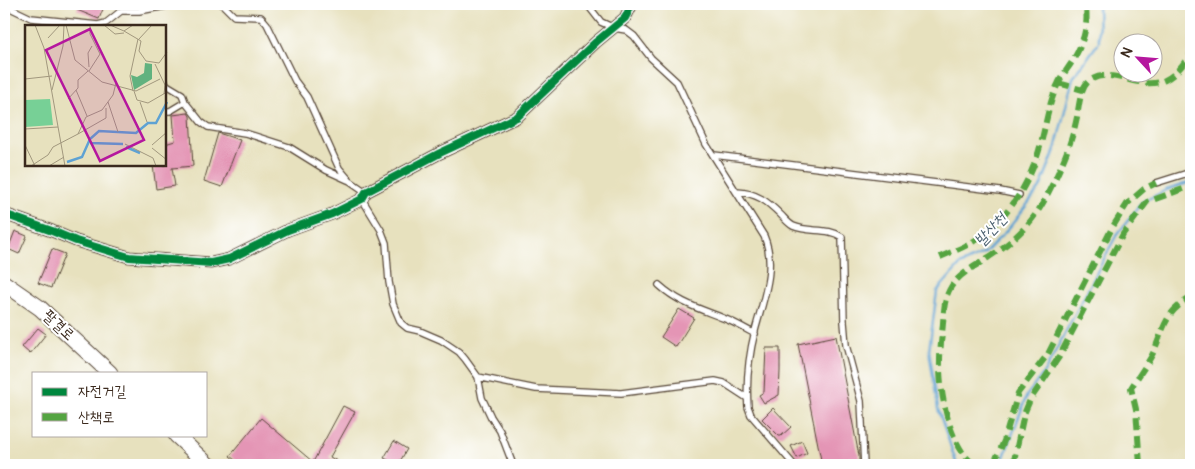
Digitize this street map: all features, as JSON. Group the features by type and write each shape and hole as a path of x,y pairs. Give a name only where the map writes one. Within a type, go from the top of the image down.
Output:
{"street":[{"path":"4,214 76,241 129,257 211,263 230,258 288,230 332,214 440,152 517,118 596,42 625,18 632,4"},
{"name":"팔결로","path":"4,283 40,308 109,372"},
{"path":"177,436 208,465"}],"lane":[{"path":"4,5 31,18 98,25 106,24 121,11 139,11 177,4"},
{"path":"222,4 234,16 261,17 267,24 295,81 307,97 339,168 364,196 381,230 386,243 393,304 401,323 407,328 441,340 458,352 478,377 482,398 491,418 500,431 512,465"},
{"path":"587,4 601,22 614,28 626,30 634,36 651,58 677,82 706,144 737,192 768,246 768,283 751,354 747,398 748,407 751,415 794,465"},
{"path":"166,84 182,94 185,102 201,122 208,127 245,133 289,147 326,170 350,181"},
{"path":"166,111 170,111 185,102"},
{"path":"714,155 1019,195"},
{"path":"1156,183 1191,172"},
{"path":"737,192 759,196 768,202 790,224 800,229 836,233 842,237 846,345 861,401 864,465"},
{"path":"659,285 671,296 682,302 724,318 755,334"},
{"path":"478,377 536,389 621,393 715,381 724,383 747,398"}],"building":[{"path":"79,4 105,4 99,19 77,10"},
{"path":"188,113 190,116 193,166 172,168 175,186 156,189 153,166 166,166 166,144 175,141 173,115"},
{"path":"218,133 240,140 222,187 204,181"},
{"path":"15,231 27,236 19,254 8,249"},
{"path":"52,249 65,254 51,288 38,283"},
{"path":"679,309 694,318 676,347 661,337"},
{"path":"38,328 46,334 30,354 22,347"},
{"path":"836,336 859,456 859,465 822,465 798,344"},
{"path":"766,348 780,348 780,371 779,395 764,403 759,395 764,392"},
{"path":"343,406 355,412 330,457 344,465 241,465 230,456 261,418 313,462"},
{"path":"773,408 791,427 781,436 762,419"},
{"path":"394,441 407,449 398,465 384,458"},
{"path":"802,441 807,453 797,458 791,446"}],"waterway":[{"name":"발산천","path":"957,465 938,409 929,350 937,291 960,265 985,253 1009,228 1040,188 1055,150 1073,78 1099,42 1098,4"},
{"path":"1001,465 1027,395 1045,371 1116,236 1142,202 1166,190 1191,182"}],"marked path":[{"path":"940,257 971,243 991,228 1011,207 1026,183 1037,156 1055,91 1084,36 1086,28 1085,4"},
{"path":"975,465 958,446 947,418 941,387 940,356 945,305 949,291 964,274 1013,239 1039,210 1068,150 1082,93 1089,81 1107,76 1155,83 1173,75 1191,53"},
{"path":"1058,83 1083,90"},
{"path":"993,465 1004,441 1018,393 1048,354 1112,228 1127,204 1144,189 1156,183"},
{"path":"1013,465 1024,414 1030,400 1059,357 1123,234 1147,202 1191,186"},
{"path":"1140,465 1136,409 1131,388 1152,356 1167,320 1176,308 1191,298"}],"cycle path":[{"path":"4,214 76,241 129,257 211,263 229,259 288,230 332,214 362,199 366,192 440,153 517,117 596,42 625,18 632,4"}]}
